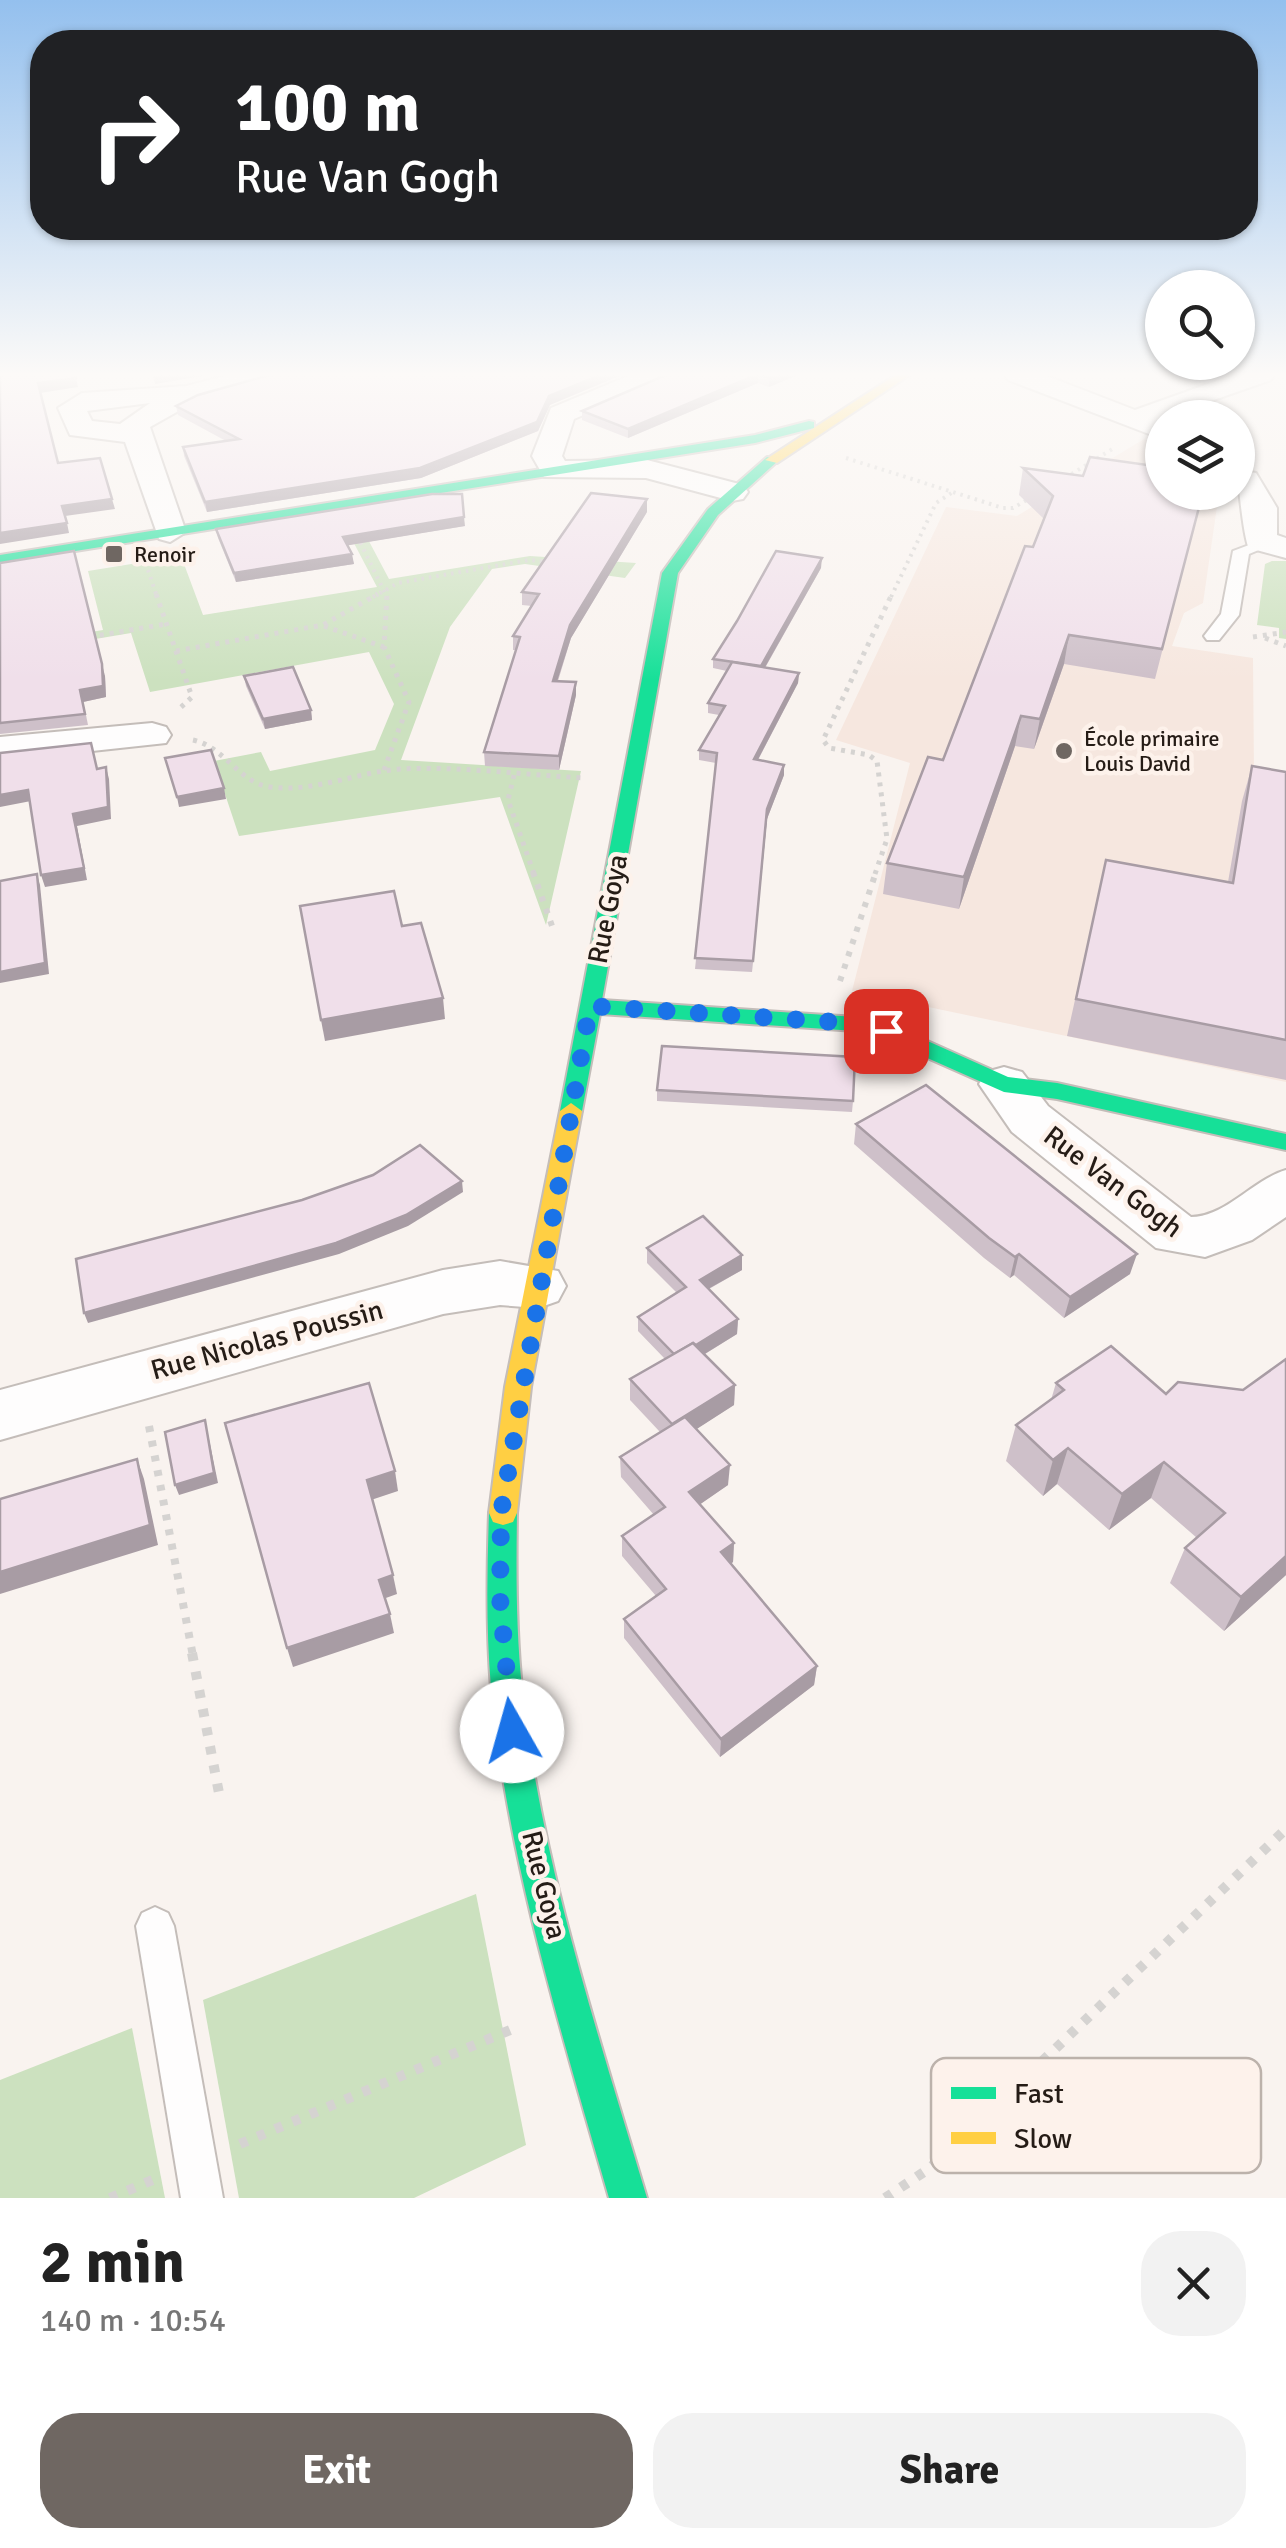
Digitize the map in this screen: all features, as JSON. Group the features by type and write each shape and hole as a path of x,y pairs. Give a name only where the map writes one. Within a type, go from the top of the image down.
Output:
{"street":[{"path":"150,477 170,532"},
{"path":"0,559 522,477"},
{"path":"675,477 732,492"},
{"path":"683,477 687,479"},
{"name":"Rue Goya","path":"628,2198 522,1798 507,1697 500,1598 501,1513 538,1286 670,574 696,530 732,492 754,477"},
{"path":"0,749 152,735"},
{"name":"Rue Van Gogh","path":"590,1006 835,1022 886,1031 1004,1084 1057,1091 1286,1142"},
{"name":"Rue Van Gogh","path":"1004,1084 1030,1119 1175,1234 1194,1242 1212,1238 1286,1189"},
{"name":"Rue Nicolas Poussin","path":"0,1414 443,1292 500,1284 538,1286"}],"lane":[{"path":"1213,636 1230,616 1241,551 1263,502"},
{"path":"154,1926 199,2180"}],"path":[{"path":"897,477 1008,509 1044,490"},
{"path":"1060,480 1066,477"},
{"path":"835,1022 837,989 888,834 876,761 869,755 829,748 823,740 936,503 953,492"},
{"path":"340,505 387,590 384,647 409,702 384,770"},
{"path":"137,538 192,696 152,735"},
{"path":"176,650 322,626 398,583 529,560 564,564"},
{"path":"74,640 166,624"},
{"path":"322,626 384,647"},
{"path":"1264,637 1286,646"},
{"path":"152,735 203,741 227,752 248,779 262,786 282,788 384,770 633,780"},
{"path":"514,776 508,800 554,931 602,935"},
{"path":"140,1376 219,1792"},
{"path":"1046,2058 1286,1829"},
{"path":"110,2198 199,2180 574,2004"},
{"path":"884,2198 931,2167"}],"shaded area":[{"name":"École primaire Louis David","path":"1082,477 1145,477 1145,510 1217,510 1203,603 1184,613 1172,646 1253,658 1254,777 1286,786 1286,1082 852,991 910,763 836,740 946,507 1017,516"}],"green space":[{"path":"362,528 389,579 530,556 636,563 625,578 525,564 492,569 450,627 401,760 581,771 546,925 500,797 239,836 214,761 261,752 270,771 375,750 394,704 369,652 150,692 131,633 0,655 0,647 103,630 88,571 181,556 203,615 377,587 347,530"},
{"path":"1286,561 1286,639 1279,638 1279,628 1257,625 1265,564"},
{"path":"476,1894 526,2145 414,2198 239,2198 203,2000"},
{"path":"132,2028 165,2198 0,2198 0,2080"}],"building":[{"path":"0,477 105,477 112,499 62,506 67,523 0,533"},
{"path":"195,477 366,477 205,502"},
{"path":"1032,477 1145,477 1145,510 1198,510 1162,649 1069,635 1040,719 1021,716 964,877 887,863 928,757 943,760 1025,546 1033,547 1053,496"},
{"path":"591,493 647,499 570,625 553,681 576,682 559,756 484,752 520,637 513,636 539,594 522,592"},
{"path":"432,494 462,494 464,517 343,537 352,554 234,573 216,529"},
{"path":"74,551 102,664 103,686 80,690 85,714 0,723 0,563"},
{"path":"776,551 822,558 761,666 713,659 737,621"},
{"path":"732,662 799,673 754,759 784,765 767,809 753,961 695,958 717,753 699,750 725,706 708,703"},
{"path":"293,667 311,710 263,719 244,676"},
{"path":"91,743 97,769 106,767 108,807 73,814 84,868 41,875 28,790 0,795 0,753"},
{"path":"211,750 224,788 177,797 165,758"},
{"path":"1252,766 1286,772 1286,1040 1076,999 1106,860 1233,883"},
{"path":"37,874 45,963 0,972 0,881"},
{"path":"394,891 402,926 421,923 443,998 321,1020 300,906"},
{"path":"662,1046 855,1057 853,1101 657,1090"},
{"path":"926,1085 1137,1254 1070,1297 1019,1254 1015,1257 989,1238 856,1124"},
{"path":"420,1145 462,1181 406,1215 336,1243 84,1313 76,1259 302,1200 373,1175"},
{"path":"703,1216 742,1255 700,1280 738,1319 674,1354 638,1317 686,1287 647,1248"},
{"path":"693,1343 735,1385 672,1424 630,1379"},
{"path":"1111,1346 1166,1394 1178,1382 1243,1390 1286,1359 1286,1556 1241,1597 1185,1548 1225,1513 1164,1462 1122,1494 1068,1448 1053,1460 1016,1425 1064,1390 1056,1383"},
{"path":"369,1383 395,1471 367,1480 393,1575 379,1580 390,1614 287,1648 225,1423"},
{"path":"685,1417 730,1465 689,1492 734,1543 721,1552 817,1666 721,1739 624,1619 666,1589 622,1536 665,1507 620,1457"},
{"path":"205,1420 214,1473 175,1485 165,1432"},
{"path":"137,1459 150,1525 0,1572 0,1499"}],"traffic: fast":[{"path":"0,559 519,477"},
{"path":"571,1111 670,573 713,512 753,477"},
{"path":"590,1006 856,1024 886,1031 1004,1084 1057,1091 1286,1142"},
{"path":"503,1513 501,1601 507,1688 519,1774 556,1945 628,2198"}],"traffic: slow":[{"path":"503,1513 518,1387 571,1111"}],"place":[{"name":"Renoir","path":"114,554"},
{"name":"École primaire Louis David","path":"1064,751"}],"route":[{"path":"512,1731 500,1598 501,1513 590,1006 835,1022 886,1031"}]}
